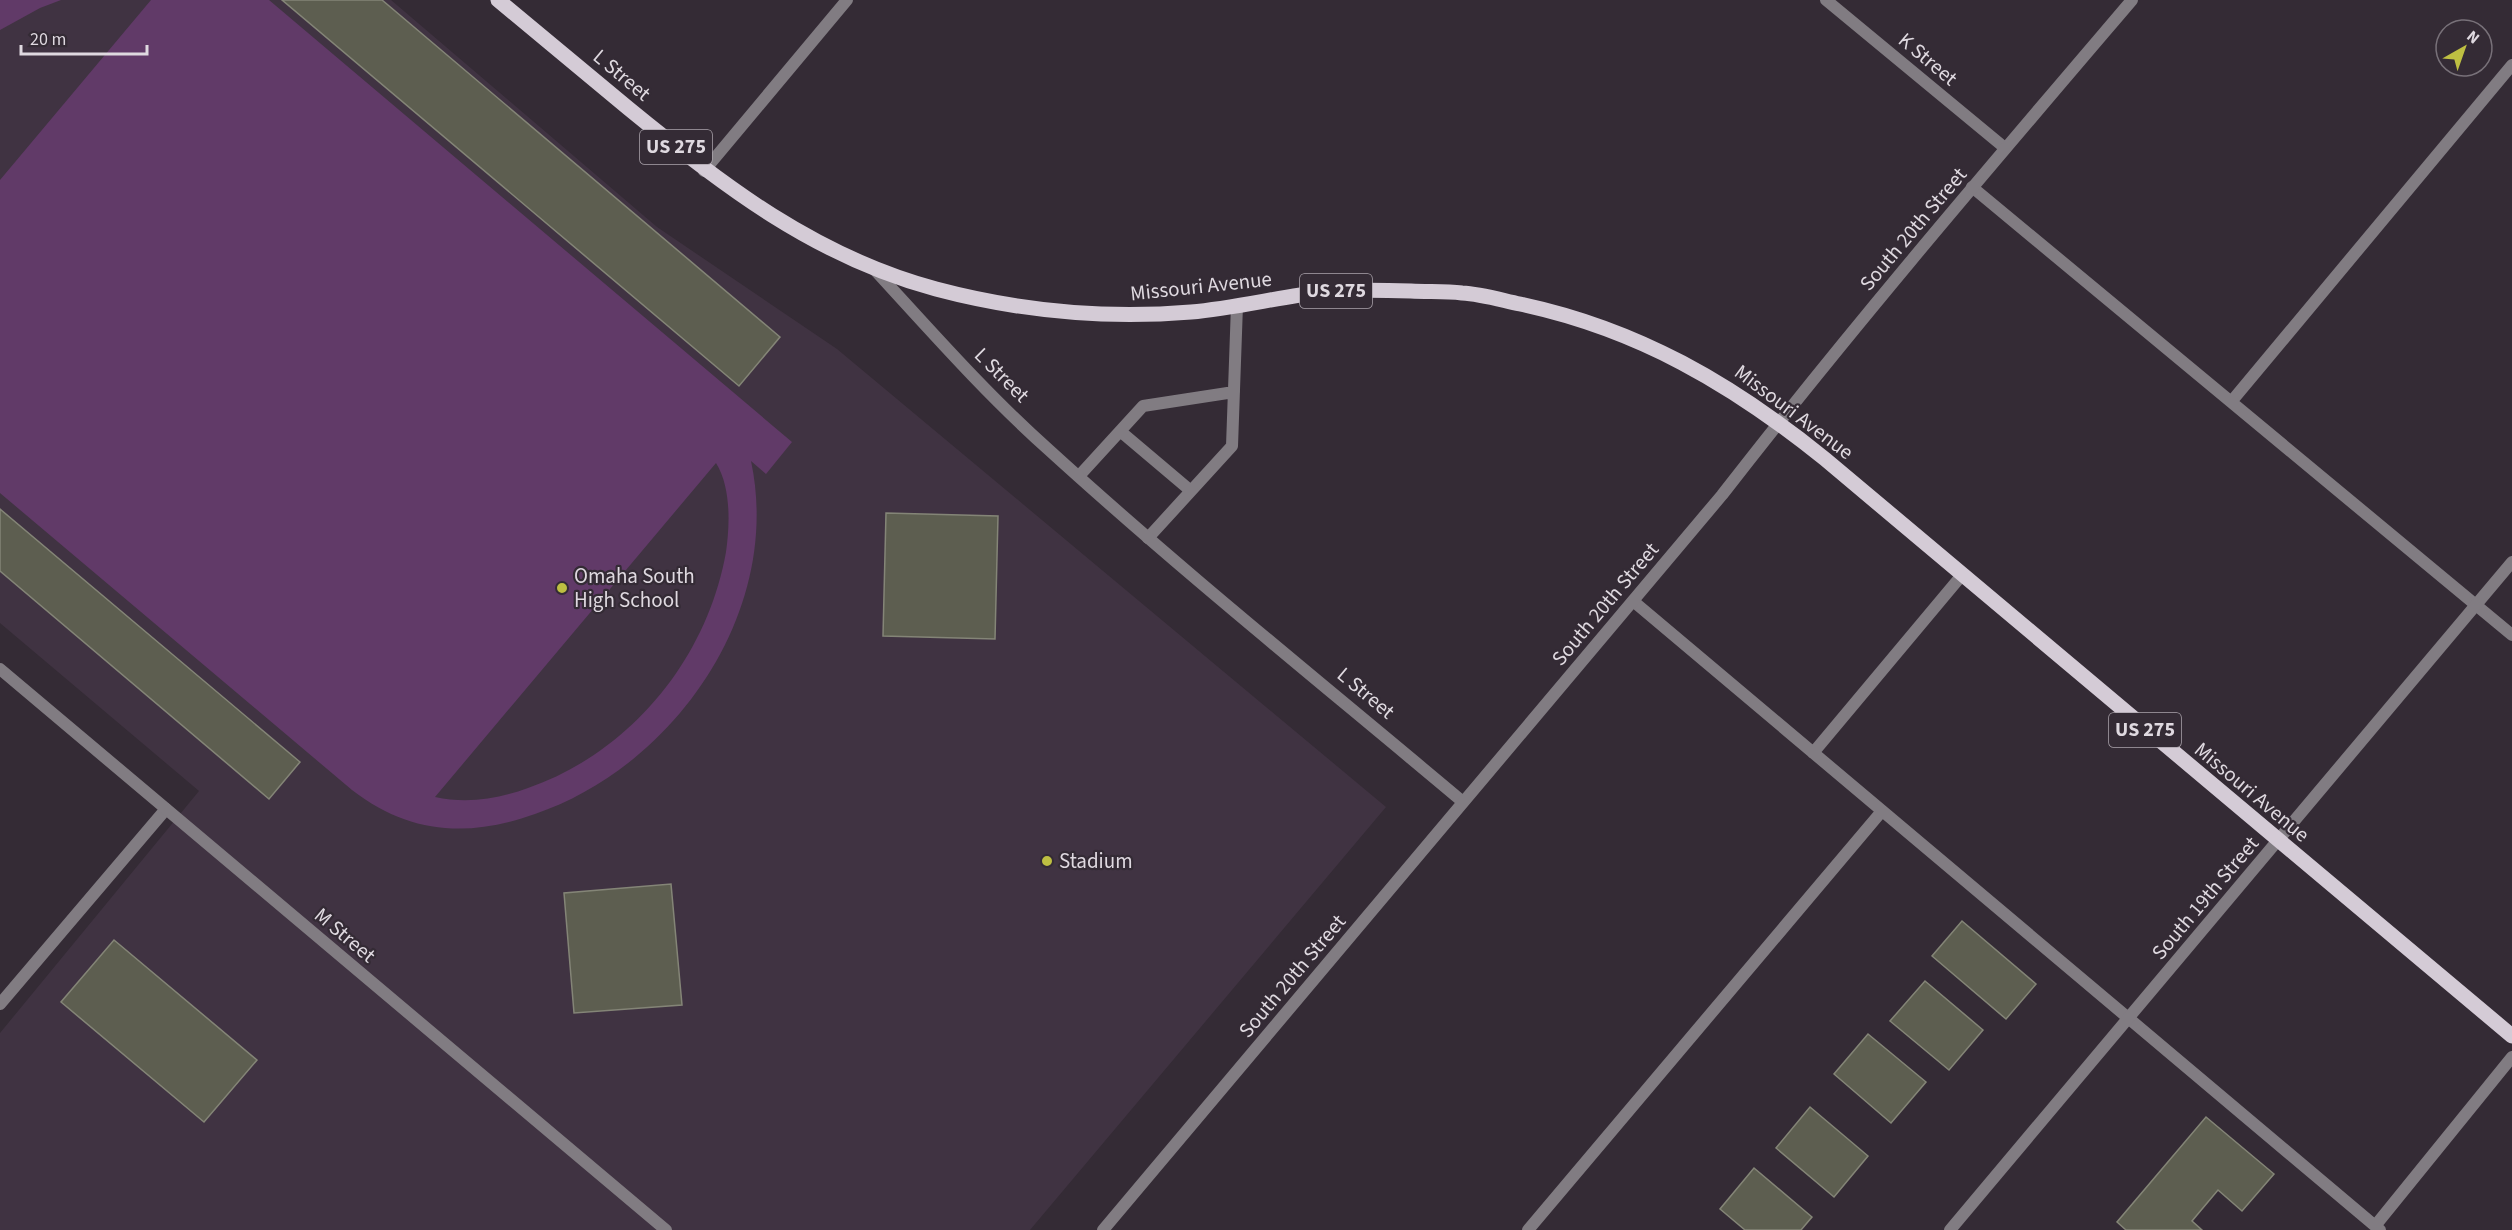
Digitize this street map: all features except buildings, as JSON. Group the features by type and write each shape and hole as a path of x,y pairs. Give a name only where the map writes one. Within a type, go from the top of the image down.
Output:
{"main road":[{"name":"L Street","path":"498,0 704,171 816,243 872,267"},
{"name":"Missouri Avenue","path":"872,267 936,289 1051,311 1121,315 1193,312 1325,291 1465,293 1540,308 1600,325 1666,353 1724,385 1779,422 2512,1036"}],"street":[{"path":"704,171 847,0"},
{"name":"K Street","path":"1826,0 2005,148"},
{"name":"South 20th Street","path":"1103,1230 1722,495 1779,422 2005,148 2132,0"},
{"path":"2231,402 2512,65"},
{"path":"1972,188 2512,634"},
{"name":"L Street","path":"872,267 985,389 1078,476 1148,538 1463,802"},
{"path":"1148,538 1232,446 1237,305"},
{"path":"1078,476 1143,406 1234,392"},
{"path":"1120,431 1191,491"},
{"name":"South 19th Street","path":"1950,1230 2512,562"},
{"path":"1813,753 1962,575"},
{"path":"1633,601 2378,1228 2512,1057"},
{"name":"M Street","path":"0,669 666,1230"},
{"path":"0,1004 166,809"},
{"path":"1528,1230 1882,811"}],"shaded area":[{"name":"Omaha South High School","path":"0,0 391,0 657,227 837,349 1386,807 1030,1230 0,1230 0,1033 199,791 0,623"},
{"path":"0,0 61,0 40,8 0,30"},
{"path":"151,0 269,0 792,442 766,474 751,461 757,517 750,573 734,626 708,676 673,721 632,760 586,791 535,814 486,827 440,828 395,816 373,805 352,790 0,493 0,180","holes":["716,463 727,494 728,530 726,552 716,591 702,629 682,664 658,697 631,726 600,751 565,772 528,788 494,798 459,800 435,797"]}],"place":[{"name":"Omaha South High School","path":"562,588"},
{"name":"Stadium","path":"1047,861"}]}
